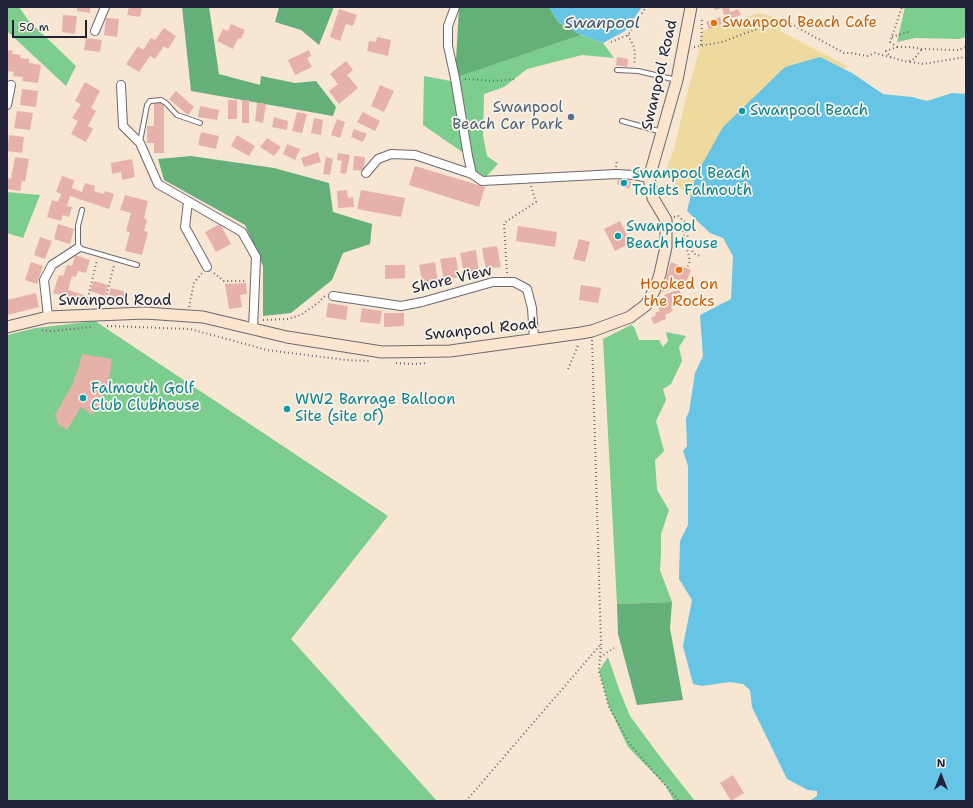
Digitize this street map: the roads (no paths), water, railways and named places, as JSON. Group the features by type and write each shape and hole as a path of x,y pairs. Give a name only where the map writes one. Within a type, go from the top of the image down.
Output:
{"street":[{"path":"95,31 105,7"},
{"path":"455,7 448,26 448,46 472,174"},
{"name":"Swanpool Road","path":"7,327 48,317 145,313 203,317 254,325 287,337 382,352 450,351 582,333 592,331 630,317 646,305 660,274 666,246 666,220 653,198 649,178 678,80 691,7"},
{"path":"7,105 11,85"},
{"path":"121,85 124,126 140,143 158,184 242,232 256,257 254,325"},
{"path":"366,173 378,159 391,154 415,155 472,174 482,181 616,174 649,178"},
{"path":"188,202 185,227 207,267"},
{"path":"48,317 44,280 52,265 78,248"},
{"name":"Shore View","path":"333,296 401,306 422,302 493,282 514,282 527,289 532,308 534,339"}],"lane":[{"path":"617,70 638,71 678,80"},
{"path":"140,143 146,105 150,101 161,100 166,103 177,115 200,123"},
{"path":"622,121 662,132"},
{"path":"82,210 78,226 78,248 137,265"}],"water":[{"name":"Swanpool","path":"549,7 642,7 625,31 603,43 581,35 558,22"},
{"path":"820,57 852,73 883,94 912,97 927,101 952,93 966,94 966,801 809,801 817,796 817,791 808,790 787,779 752,707 750,690 743,684 730,682 702,686 693,684 683,646 692,600 679,579 680,541 688,525 688,466 683,451 687,446 686,418 689,412 695,373 703,356 700,315 731,299 733,256 723,238 710,233 687,211 696,175 723,127 785,67"}],"place":[{"name":"Swanpool Beach Cafe","path":"714,23"},
{"name":"Swanpool Beach","path":"742,111"},
{"name":"Swanpool Beach Car Park","path":"571,117"},
{"name":"Swanpool Beach Toilets Falmouth","path":"624,183"},
{"name":"Swanpool Beach House","path":"618,236"},
{"name":"Hooked on the Rocks","path":"679,270"},
{"name":"Falmouth Golf Club Clubhouse","path":"83,398"},
{"name":"WW2 Barrage Balloon Site (site of)","path":"287,409"}]}
